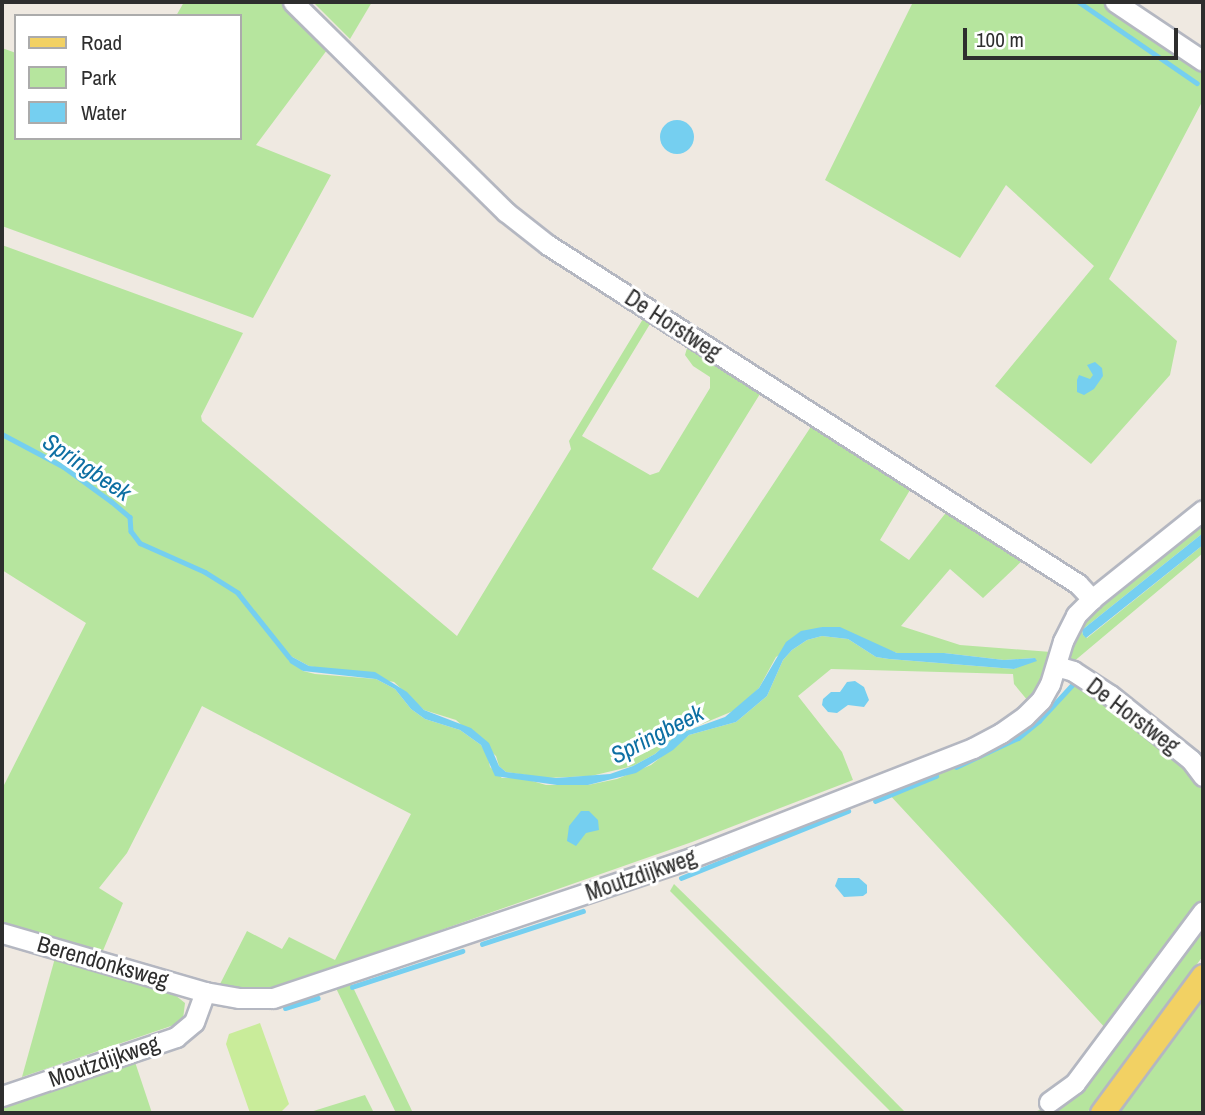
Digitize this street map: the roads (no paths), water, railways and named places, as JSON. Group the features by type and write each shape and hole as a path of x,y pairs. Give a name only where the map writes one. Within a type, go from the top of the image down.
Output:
{"main road":[{"path":"1102,1113 1203,976"}],"street":[{"name":"De Horstweg","path":"293,2 506,212 548,245 1079,584 1092,598"},
{"path":"1115,2 1203,61"},
{"name":"Moutzdijkweg","path":"2,1096 176,1037 194,1021 205,992 239,998 273,998 691,858 973,748 1025,716 1041,699 1056,666 1068,628 1092,598 1203,510"},
{"name":"De Horstweg","path":"1056,666 1073,671 1110,695 1191,760 1203,776"},
{"path":"1049,1102 1075,1083 1203,911"},
{"name":"Berendonksweg","path":"2,933 205,992"}],"water":[{"path":"677,120 689,125 694,137 689,149 677,154 665,149 660,137 665,125"},
{"path":"1095,362 1102,368 1103,376 1094,389 1084,395 1077,392 1079,375 1090,379 1093,375 1087,365"},
{"path":"1203,533 1203,545 1086,638 1083,635 1082,630"},
{"path":"840,627 897,653 944,653 1004,660 1035,658 1037,661 1014,669 889,659 876,657 848,639 822,636 807,640 792,650 783,660 767,696 736,722 689,735 673,750 636,773 588,785 557,785 495,776 481,745 460,730 425,719 411,709 395,689 376,679 303,671 290,663 285,653 309,666 375,672 407,692 424,710 471,728 489,743 499,766 506,772 556,778 610,774 633,766 655,754 678,734 725,717 759,688 786,642 801,631"},
{"path":"855,681 864,687 869,700 864,707 848,705 837,713 828,712 822,705 823,699 831,692 840,692 847,682"},
{"path":"581,811 589,811 598,820 599,830 586,833 576,846 567,841 569,826"},
{"path":"838,878 859,878 867,885 867,893 863,896 844,897 835,886"}],"waterway":[{"path":"1079,2 1197,83"},
{"name":"Springbeek","path":"2,434 64,467 112,502 130,517 131,531 140,543 205,572 238,593 289,657"},
{"path":"956,767 1018,738 1039,721 1073,684"},
{"path":"875,801 936,776"},
{"path":"681,878 848,811"},
{"path":"482,944 583,911"},
{"path":"352,987 462,951"},
{"path":"285,1008 318,998"}]}
